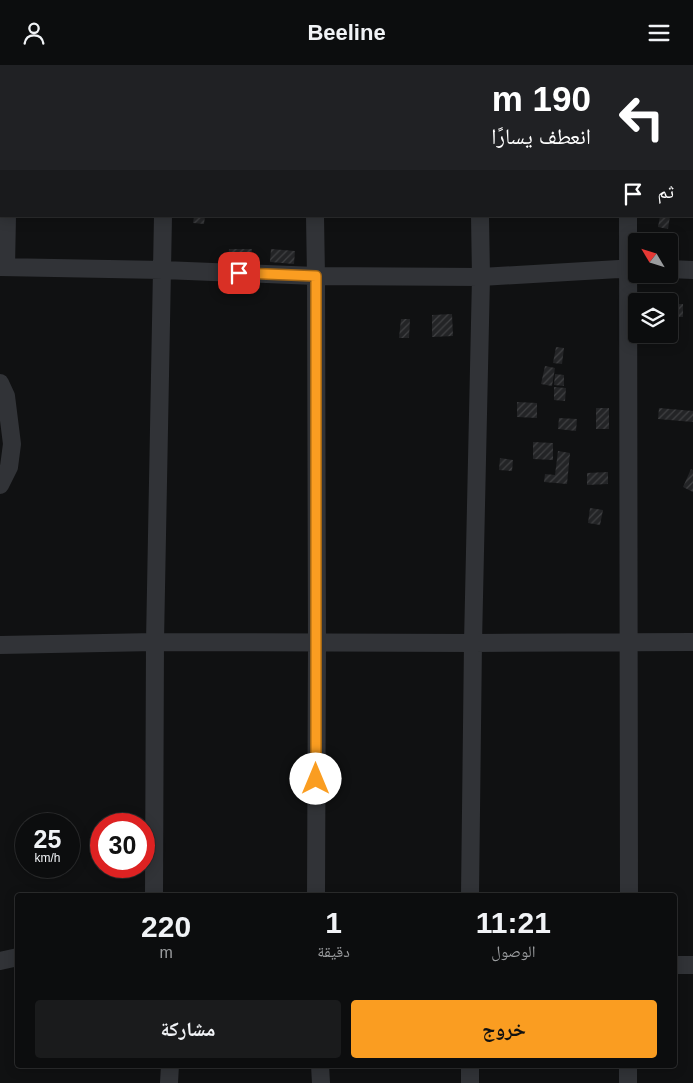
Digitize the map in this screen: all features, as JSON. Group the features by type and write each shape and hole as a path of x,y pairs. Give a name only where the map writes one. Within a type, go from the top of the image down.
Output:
{"street":[{"path":"6,217 3,267 163,269 316,276 481,277 628,267"},
{"path":"154,893 155,642 163,217"},
{"path":"314,217 316,276 316,893"},
{"path":"470,893 481,277 480,217"},
{"path":"628,217 629,233"},
{"path":"678,269 693,270"},
{"path":"629,893 632,283"},
{"path":"0,383 6,396 12,444 9,467 0,485"},
{"path":"0,645 155,642 629,643 693,641"},
{"path":"0,961 15,958"},
{"path":"677,965 693,965"},
{"path":"169,1083 170,1068"},
{"path":"320,1068 321,1083"},
{"path":"470,1068 470,1083"},
{"path":"628,1068 628,1083"}],"building":[{"path":"194,217 205,217 204,224 193,223"},
{"path":"660,217 670,217 668,229 658,227"},
{"path":"229,249 252,249 251,263 228,263"},
{"path":"271,249 295,251 294,264 270,262"},
{"path":"678,304 683,304 683,317 678,317"},
{"path":"452,314 453,336 432,337 432,315"},
{"path":"401,319 410,319 409,338 399,338"},
{"path":"556,347 564,348 562,364 553,363"},
{"path":"545,366 555,368 552,386 541,384"},
{"path":"555,374 564,375 564,386 554,385"},
{"path":"554,387 566,388 565,401 554,400"},
{"path":"517,402 537,403 537,418 517,417"},
{"path":"596,408 609,408 609,429 596,429"},
{"path":"659,408 693,411 693,422 658,419"},
{"path":"559,418 577,419 576,431 558,429"},
{"path":"533,442 553,443 553,460 533,459"},
{"path":"558,451 570,453 567,484 544,482 545,474 555,475"},
{"path":"500,458 513,460 512,471 499,470"},
{"path":"691,469 693,470 693,492 683,487"},
{"path":"608,472 608,484 587,485 587,473"},
{"path":"590,508 603,510 600,525 588,523"}],"route":[{"path":"239,273 316,276 316,779"}]}
